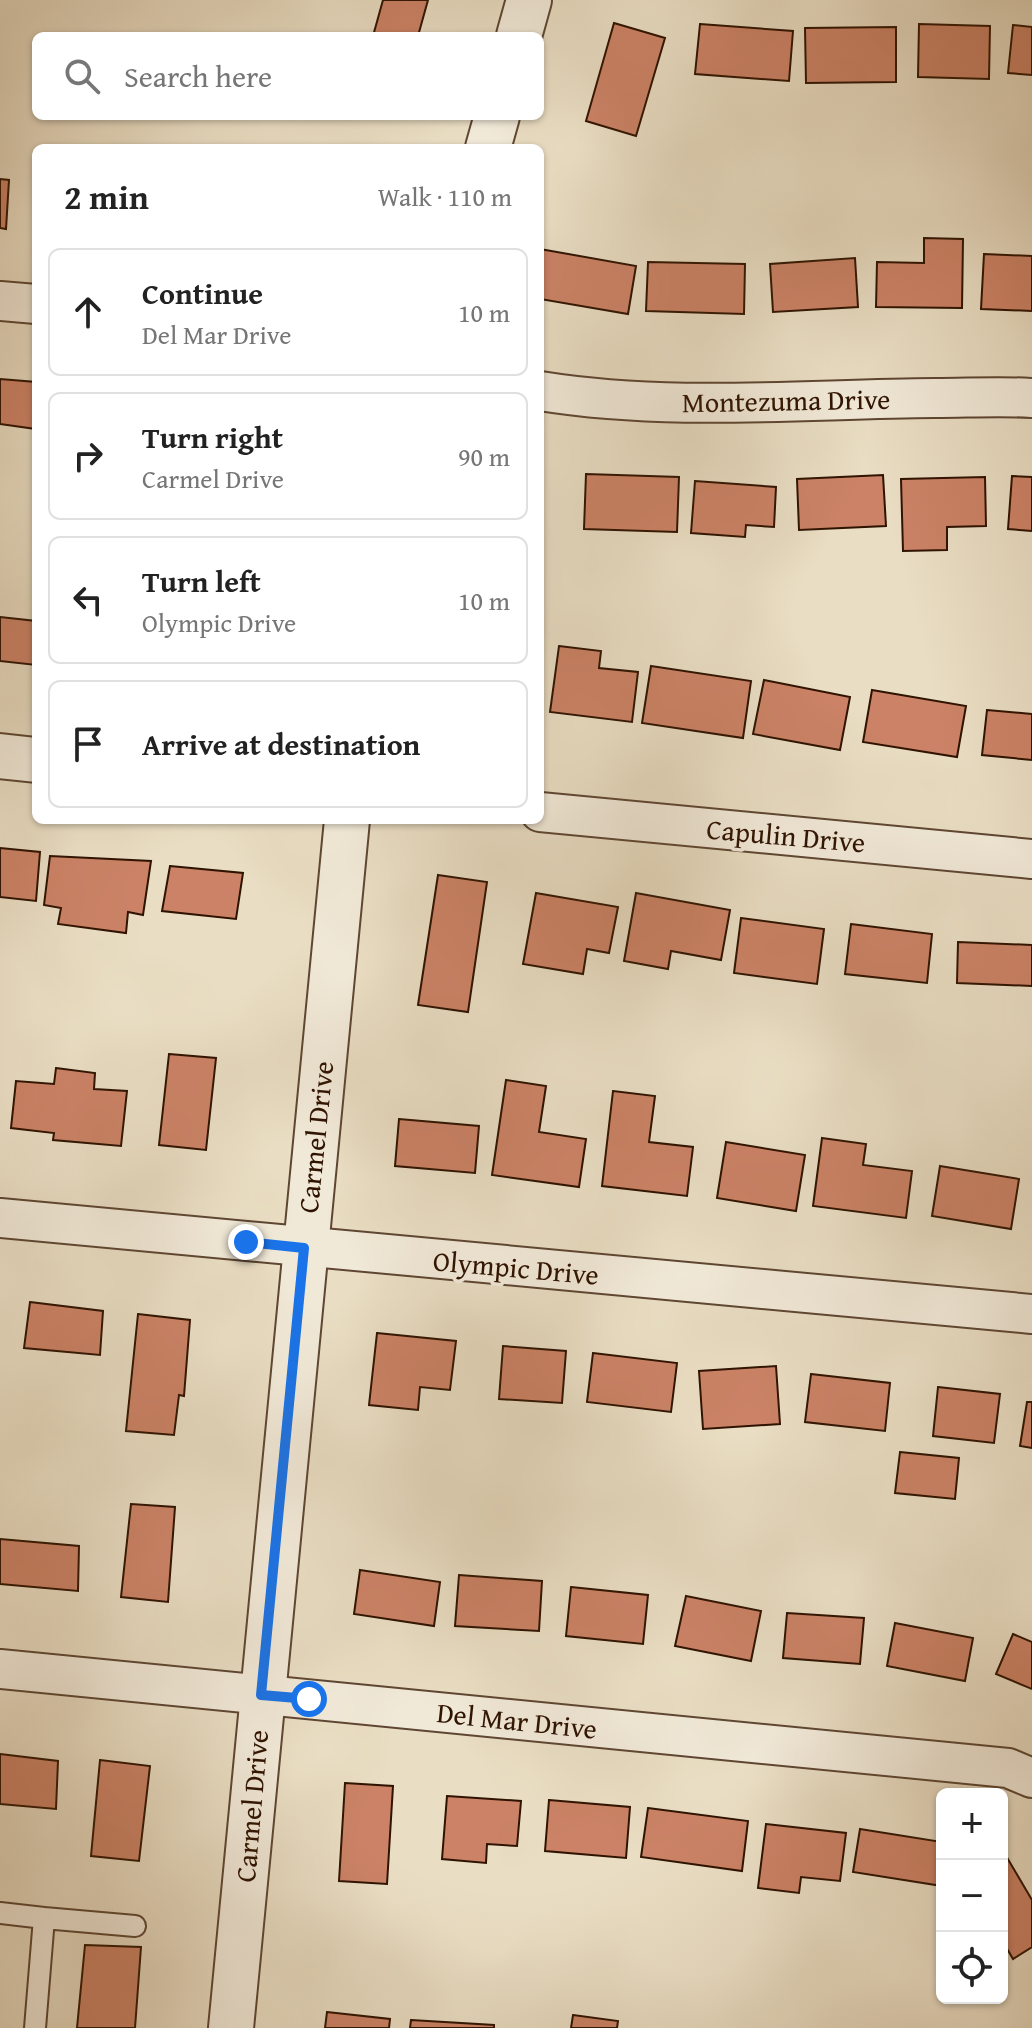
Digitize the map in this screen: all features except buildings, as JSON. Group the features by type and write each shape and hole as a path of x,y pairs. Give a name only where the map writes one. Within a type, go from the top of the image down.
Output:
{"street":[{"path":"520,32 529,0"},
{"path":"489,144 496,120"},
{"path":"0,301 32,304"},
{"name":"Montezuma Drive","path":"544,392 607,400 706,404 899,398 1032,398"},
{"path":"0,756 32,760"},
{"name":"Capulin Drive","path":"544,812 1032,859"},
{"name":"Carmel Drive","path":"231,2028 347,824"},
{"name":"Olympic Drive","path":"0,1218 1032,1314"},
{"name":"Del Mar Drive","path":"0,1669 1008,1768 1032,1778"}],"lane":[{"path":"0,1913 135,1926"},
{"path":"35,2028 44,1918"}],"route":[{"path":"246,1242 304,1248 261,1695 309,1699"}]}
